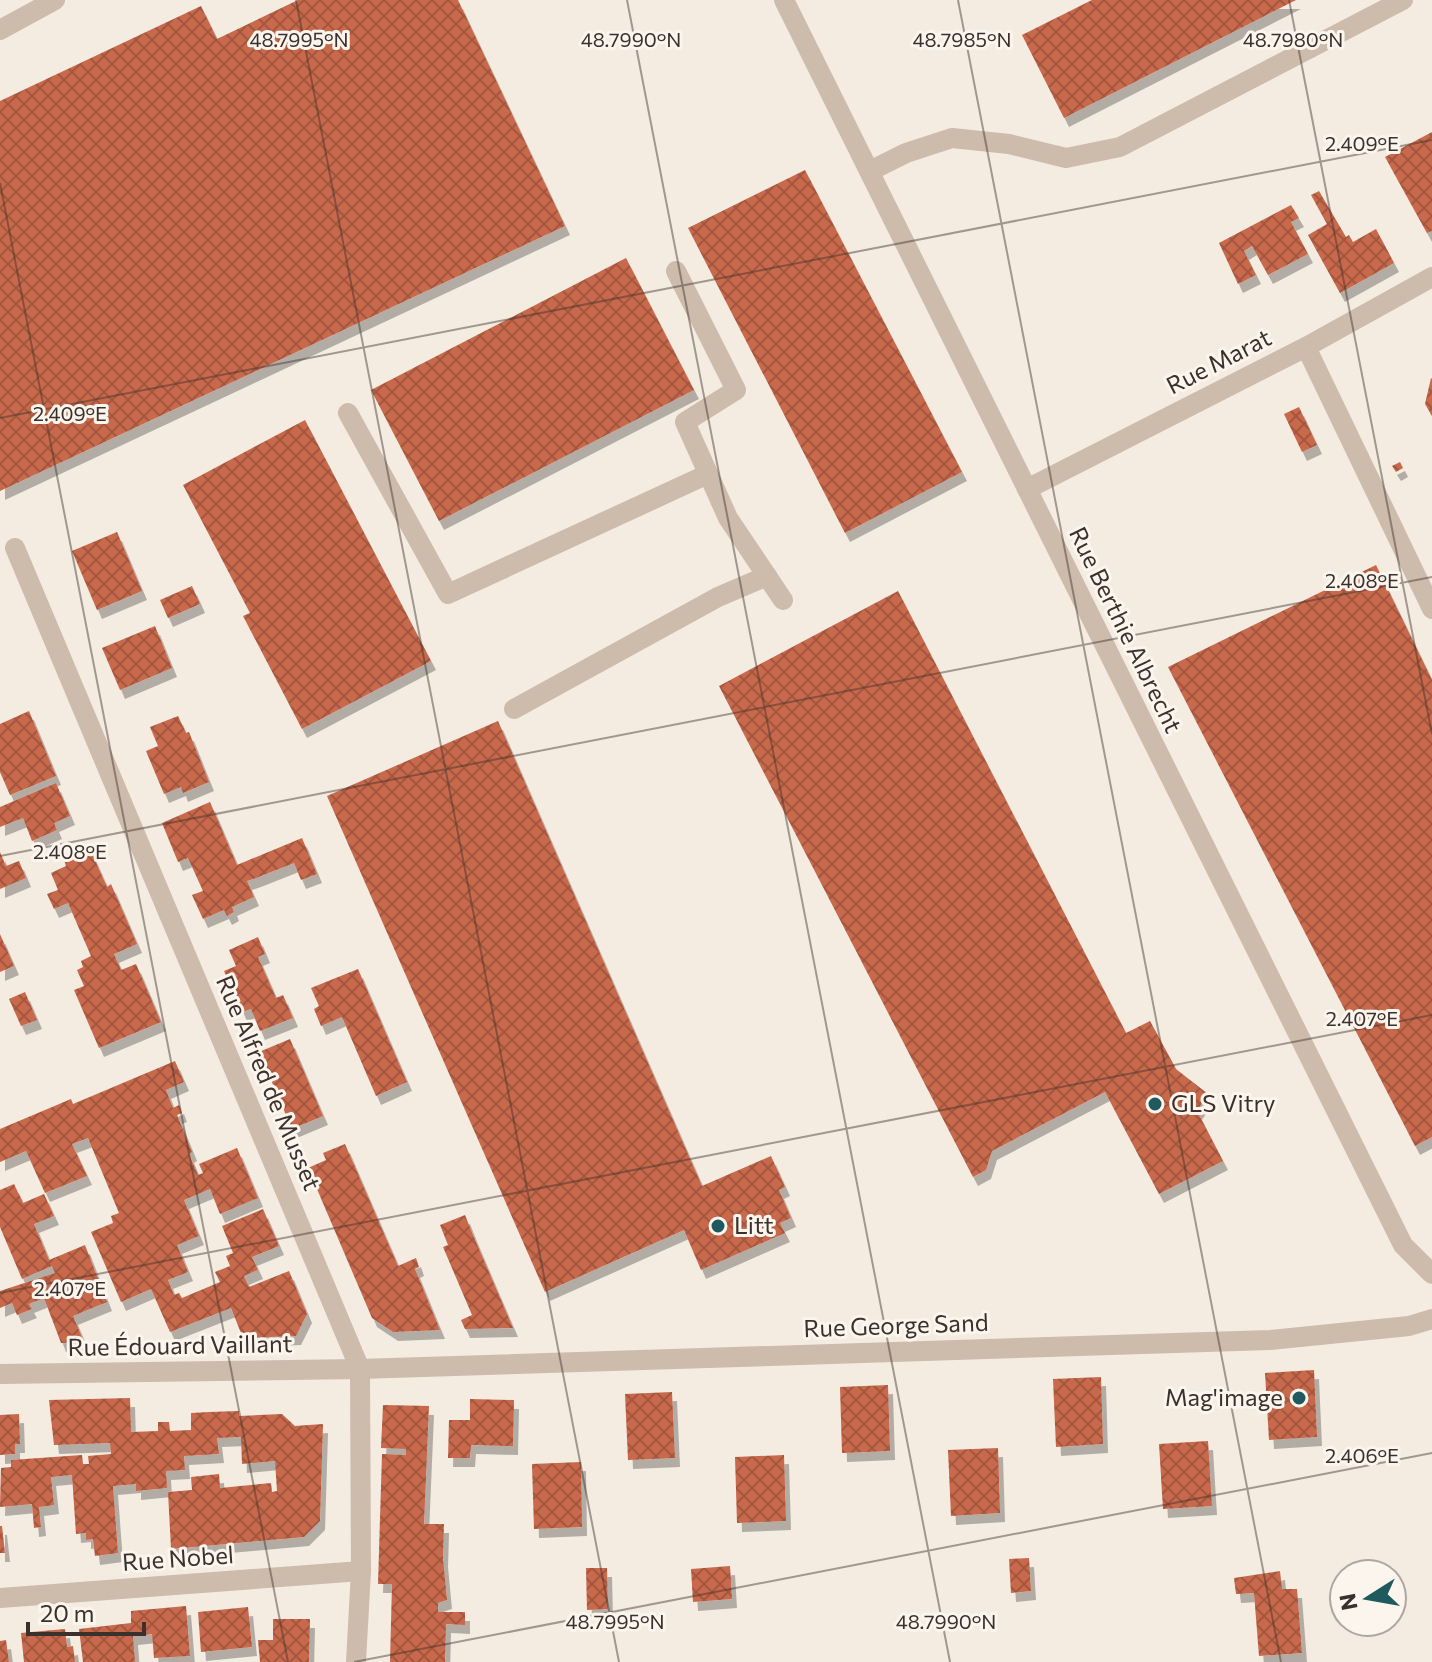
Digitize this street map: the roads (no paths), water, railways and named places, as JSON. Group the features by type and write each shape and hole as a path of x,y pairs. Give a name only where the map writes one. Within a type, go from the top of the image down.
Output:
{"street":[{"path":"0,30 55,0"},
{"name":"Rue Berthie Albrecht","path":"784,0 1403,1245 1432,1274"},
{"path":"870,171 906,153 952,138 1009,144 1066,158 1120,147 1403,0"},
{"path":"676,271 736,390 685,422 728,518 783,600"},
{"name":"Rue Marat","path":"1027,489 1306,347 1432,277"},
{"path":"1306,347 1432,609"},
{"path":"348,413 448,594 708,474"},
{"name":"Rue Alfred de Musset","path":"15,548 360,1369 361,1571 356,1662"},
{"path":"514,709 718,597 767,576"},
{"name":"Rue George Sand","path":"360,1369 1270,1340 1409,1326 1432,1319"},
{"name":"Rue Édouard Vaillant","path":"0,1374 360,1369"},
{"name":"Rue Nobel","path":"0,1598 361,1571"}],"place":[{"name":"GLS Vitry","path":"1155,1104"},
{"name":"Litt","path":"718,1226"},
{"name":"Mag'image","path":"1299,1398"}]}
